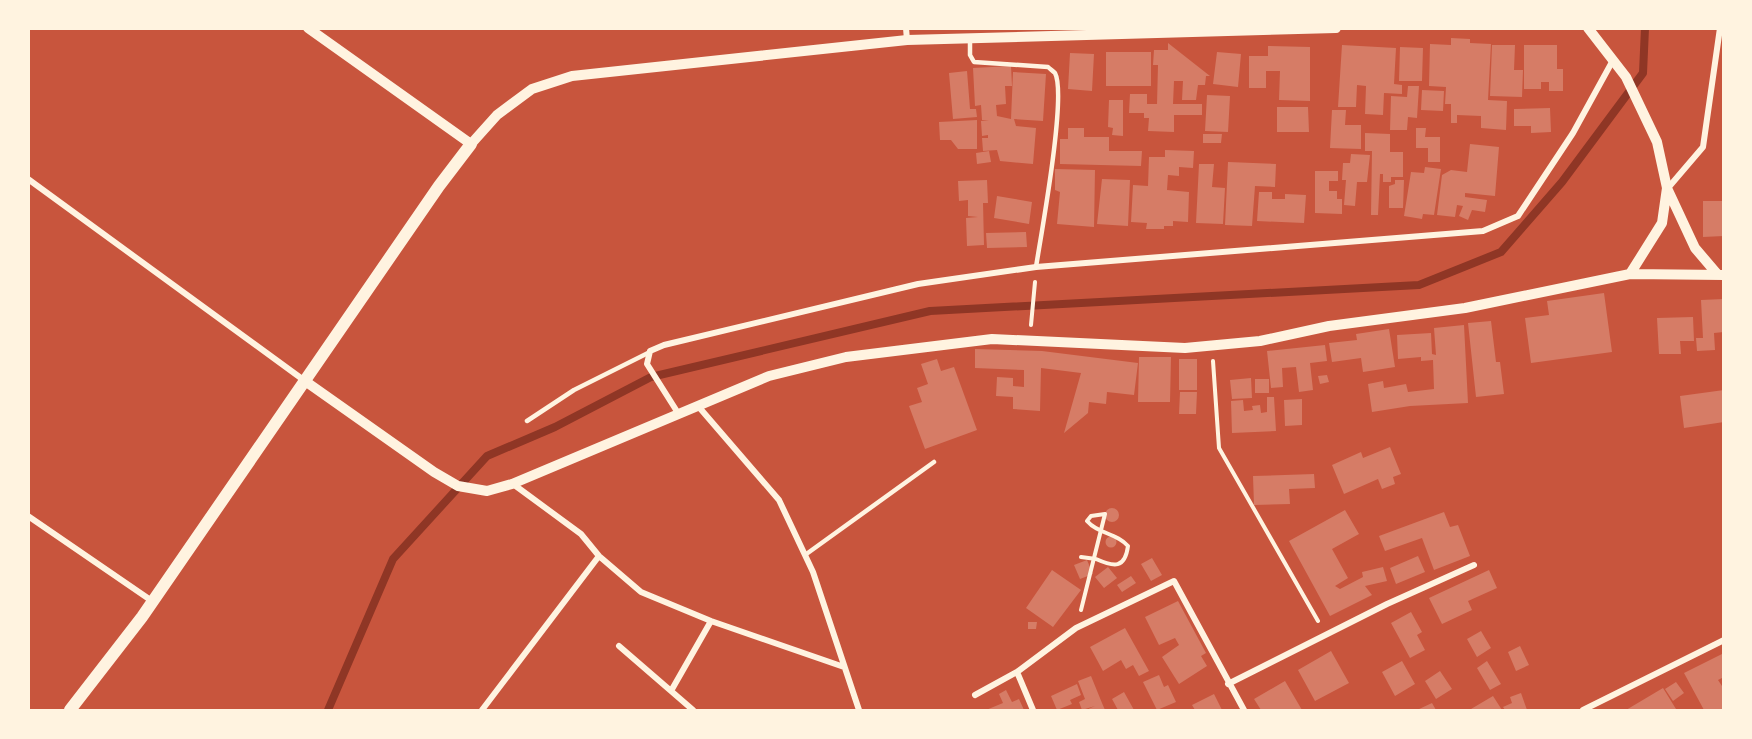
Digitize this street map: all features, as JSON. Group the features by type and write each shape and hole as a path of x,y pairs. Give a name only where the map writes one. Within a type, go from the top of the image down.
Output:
{"main road":[{"path":"69,711 152,600 439,186 471,144"}],"street":[{"path":"309,28 471,144 497,115 532,89 572,76 906,34 970,38 1105,31 1336,28"},
{"path":"1588,28 1612,62 1626,77 1657,142 1667,188 1695,248 1721,275"},
{"path":"1630,274 1662,223 1667,188 1703,147 1720,28"},
{"path":"678,413 647,364 650,351 664,345 918,284 1036,267 1483,231 1518,216 1573,133 1612,62"},
{"path":"28,179 434,472 458,486 487,491 512,484 769,376 846,357 992,339 1185,348 1260,340 1420,312 1465,308 1630,274 1721,275"},
{"path":"697,406 779,500 813,572 859,711"},
{"path":"512,484 581,534 599,556 641,592 711,621 844,667"},
{"path":"28,516 152,600"},
{"path":"482,711 599,556"},
{"path":"1228,684 1474,565"},
{"path":"975,695 1017,672 1076,628 1174,581 1244,711"},
{"path":"671,692 711,621"},
{"path":"1584,711 1724,640"},
{"path":"619,646 689,709"},
{"path":"1017,672 1034,711"}],"lane":[{"path":"970,38 970,55 974,62 1048,67 1055,73 1057,131 1036,267"},
{"path":"527,421 574,390 650,351"},
{"path":"805,555 934,462"}],"path":[{"path":"1031,321 1035,279"},
{"path":"1212,345 1219,448 1326,635"},
{"path":"1076,628 1094,559 1101,531 1105,514 1091,516 1087,521 1093,528 1101,531 1122,539 1128,546 1127,556 1120,564 1111,566 1094,559 1081,557"}],"building":[{"path":"1451,38 1470,39 1470,43 1491,44 1488,100 1507,101 1506,130 1481,128 1481,116 1457,115 1457,123 1451,123 1451,104 1445,104 1446,87 1429,86 1430,44 1451,45"},
{"path":"1168,43 1210,76 1206,76 1205,85 1198,85 1196,100 1182,100 1183,81 1174,81 1173,104 1202,104 1202,115 1174,115 1174,132 1148,131 1149,118 1144,118 1144,113 1129,113 1130,94 1147,94 1147,104 1157,104 1158,65 1153,65 1154,50 1168,50"},
{"path":"1342,45 1396,48 1394,84 1402,85 1402,94 1384,93 1383,115 1365,114 1366,86 1357,85 1356,107 1338,107"},
{"path":"1492,45 1515,45 1514,70 1523,70 1522,97 1490,96"},
{"path":"1524,45 1557,45 1557,69 1563,69 1563,91 1549,91 1549,82 1541,82 1541,89 1524,89"},
{"path":"1268,46 1310,47 1310,101 1279,100 1280,71 1266,71 1266,88 1249,88 1249,56 1268,56"},
{"path":"1400,47 1423,48 1422,81 1399,81"},
{"path":"1106,52 1151,52 1151,86 1106,86"},
{"path":"1217,52 1241,54 1238,87 1213,84"},
{"path":"1070,53 1094,54 1092,91 1068,89"},
{"path":"1011,66 1012,86 1005,86 1006,104 996,105 997,116 1011,119 1013,72 1046,74 1043,121 1014,119 1016,126 1036,128 1033,164 1000,161 997,150 983,151 982,138 988,138 988,135 982,136 981,121 989,120 982,120 981,105 975,106 973,68"},
{"path":"967,71 970,109 976,109 977,117 953,119 949,73"},
{"path":"1408,86 1419,86 1417,118 1408,117 1407,130 1390,130 1391,96 1407,97"},
{"path":"1422,90 1444,91 1443,111 1421,110"},
{"path":"1207,95 1230,96 1228,132 1205,131"},
{"path":"1109,100 1123,100 1123,136 1112,135 1113,128 1108,127"},
{"path":"1277,107 1308,107 1309,132 1277,132"},
{"path":"1550,108 1551,132 1531,133 1531,126 1514,126 1514,109"},
{"path":"1332,110 1346,110 1345,125 1361,125 1361,149 1330,148"},
{"path":"977,120 977,149 958,149 951,140 940,140 939,122"},
{"path":"1068,128 1084,128 1084,137 1109,137 1109,151 1142,151 1141,166 1060,164 1060,139 1068,139"},
{"path":"1416,128 1426,128 1425,137 1440,137 1440,162 1428,162 1428,148 1416,148"},
{"path":"1365,133 1390,134 1390,152 1403,152 1403,177 1391,177 1391,182 1383,182 1383,174 1380,174 1378,215 1371,215 1372,151 1365,151"},
{"path":"1203,134 1222,134 1221,143 1203,143"},
{"path":"1470,144 1499,147 1495,196 1465,193 1465,197 1487,200 1485,212 1472,210 1468,220 1459,216 1463,206 1457,205 1455,217 1437,215 1442,175 1451,170 1467,172"},
{"path":"1165,150 1194,151 1193,168 1179,167 1179,176 1168,175 1167,190 1189,192 1188,222 1173,221 1173,226 1164,226 1164,229 1146,229 1147,223 1131,222 1133,185 1148,186 1149,157 1165,157"},
{"path":"989,151 991,162 977,164 976,153"},
{"path":"1351,154 1370,155 1367,182 1357,182 1355,206 1344,205 1346,180 1342,180 1343,163 1350,163"},
{"path":"1228,162 1276,164 1275,187 1255,186 1252,226 1225,225"},
{"path":"1199,164 1214,164 1212,187 1225,188 1223,224 1196,223"},
{"path":"1425,167 1441,169 1434,215 1423,214 1422,219 1404,216 1411,172 1424,173"},
{"path":"1055,169 1095,170 1094,227 1057,224 1060,192 1055,190"},
{"path":"1315,171 1338,171 1338,181 1329,181 1329,191 1337,191 1337,199 1342,199 1342,214 1315,213"},
{"path":"1102,179 1130,180 1128,226 1097,224"},
{"path":"987,180 988,203 983,203 984,245 967,246 966,218 978,217 968,216 968,200 959,201 958,181"},
{"path":"1395,180 1404,180 1403,208 1389,208 1389,186 1395,184"},
{"path":"1259,192 1272,192 1272,199 1285,199 1285,194 1306,195 1304,223 1257,221"},
{"path":"997,196 1032,202 1029,224 994,218"},
{"path":"1703,201 1724,201 1724,236 1703,237"},
{"path":"1026,232 1027,247 987,248 986,233"},
{"path":"1604,293 1612,352 1531,363 1525,318 1549,315 1547,301"},
{"path":"1724,299 1724,332 1714,333 1715,350 1697,351 1696,338 1703,338 1701,300"},
{"path":"1693,317 1694,341 1680,341 1681,354 1659,354 1657,318"},
{"path":"1491,321 1496,362 1500,362 1504,394 1476,397 1468,323"},
{"path":"1464,325 1468,403 1410,406 1372,412 1368,384 1383,381 1384,388 1406,384 1408,392 1434,389 1433,360 1421,361 1421,357 1398,359 1397,335 1431,333 1432,354 1436,355 1434,328"},
{"path":"1389,329 1395,367 1363,372 1361,358 1332,362 1329,343 1357,340 1356,334"},
{"path":"1325,345 1327,361 1310,363 1313,390 1299,392 1296,367 1282,368 1283,387 1271,388 1267,351"},
{"path":"975,349 1042,351 1138,363 1134,395 1107,392 1106,404 1089,402 1088,413 1064,433 1081,373 1041,368 1040,411 1013,409 1013,397 996,396 997,377 1013,378 1013,386 1024,387 1024,370 975,368"},
{"path":"1139,357 1171,357 1170,402 1138,402"},
{"path":"937,359 941,371 954,367 977,430 925,449 909,406 922,402 917,388 928,384 921,364"},
{"path":"1179,359 1197,359 1197,390 1179,390"},
{"path":"1327,375 1329,382 1320,384 1318,376"},
{"path":"1251,378 1252,398 1232,399 1230,380"},
{"path":"1255,379 1269,379 1269,393 1255,393"},
{"path":"1724,390 1724,422 1684,428 1680,396"},
{"path":"1180,392 1197,392 1196,414 1179,414"},
{"path":"1267,397 1274,397 1276,431 1232,433 1231,401 1243,400 1244,411 1253,410 1252,406 1260,405 1261,413 1267,412"},
{"path":"1302,399 1302,425 1285,426 1284,400"},
{"path":"1390,447 1401,474 1393,477 1395,484 1382,489 1378,479 1344,494 1332,465 1361,452 1363,458"},
{"path":"1314,474 1315,488 1289,489 1290,504 1254,505 1253,476"},
{"path":"1112,508 1117,510 1119,515 1117,520 1112,522 1107,520 1105,515 1107,510"},
{"path":"1345,510 1359,534 1332,549 1348,578 1335,586 1340,589 1363,577 1362,572 1383,567 1387,581 1365,586 1372,595 1330,616 1289,541"},
{"path":"1444,512 1450,527 1458,525 1470,556 1434,570 1422,538 1385,551 1379,536"},
{"path":"1111,537 1115,538 1115,546 1111,547 1107,546 1106,542 1107,538"},
{"path":"1418,556 1425,572 1396,584 1390,568"},
{"path":"1152,558 1162,575 1151,581 1141,564"},
{"path":"1087,560 1093,574 1080,579 1074,565"},
{"path":"1108,567 1117,578 1104,588 1095,577"},
{"path":"1052,570 1081,590 1053,627 1026,608"},
{"path":"1489,570 1497,588 1468,601 1472,610 1442,624 1429,598"},
{"path":"1131,576 1136,583 1122,592 1117,585"},
{"path":"1178,601 1206,653 1201,656 1207,666 1179,684 1162,657 1179,645 1175,638 1159,645 1145,617"},
{"path":"1411,612 1422,632 1417,635 1425,650 1410,658 1391,623"},
{"path":"1028,622 1037,622 1036,629 1028,629"},
{"path":"1125,628 1149,671 1139,676 1133,665 1126,669 1121,660 1103,671 1090,647"},
{"path":"1481,631 1491,648 1477,657 1467,639"},
{"path":"1520,646 1529,665 1516,671 1508,652"},
{"path":"1331,651 1349,683 1315,701 1298,670"},
{"path":"1724,653 1724,677 1718,680 1724,689 1724,710 1704,710 1684,673"},
{"path":"1402,661 1415,684 1395,696 1382,672"},
{"path":"1487,661 1501,684 1490,690 1477,668"},
{"path":"1440,671 1452,689 1436,699 1425,681"},
{"path":"1159,675 1164,687 1168,685 1176,702 1157,710 1143,682"},
{"path":"1091,676 1105,710 1086,710 1095,706 1082,710 1079,702 1085,699 1078,681"},
{"path":"1285,681 1302,710 1261,710 1254,699"},
{"path":"1676,682 1684,693 1673,701 1665,689"},
{"path":"1077,684 1081,695 1070,700 1072,704 1057,710 1051,696"},
{"path":"1663,688 1676,709 1626,710"},
{"path":"1006,690 1012,702 1019,699 1024,710 986,710 1003,703 999,694"},
{"path":"1124,692 1134,710 1118,710 1112,699"},
{"path":"1521,693 1527,710 1505,710 1503,707 1512,703 1510,697"},
{"path":"1214,694 1222,710 1195,710 1192,705"},
{"path":"1493,696 1502,710 1471,709"},
{"path":"1432,703 1436,710 1417,710"}],"waterway":[{"path":"328,710 393,559 487,456 555,427 651,377 930,311 1419,285 1501,252 1562,182 1643,73 1645,28"}]}
